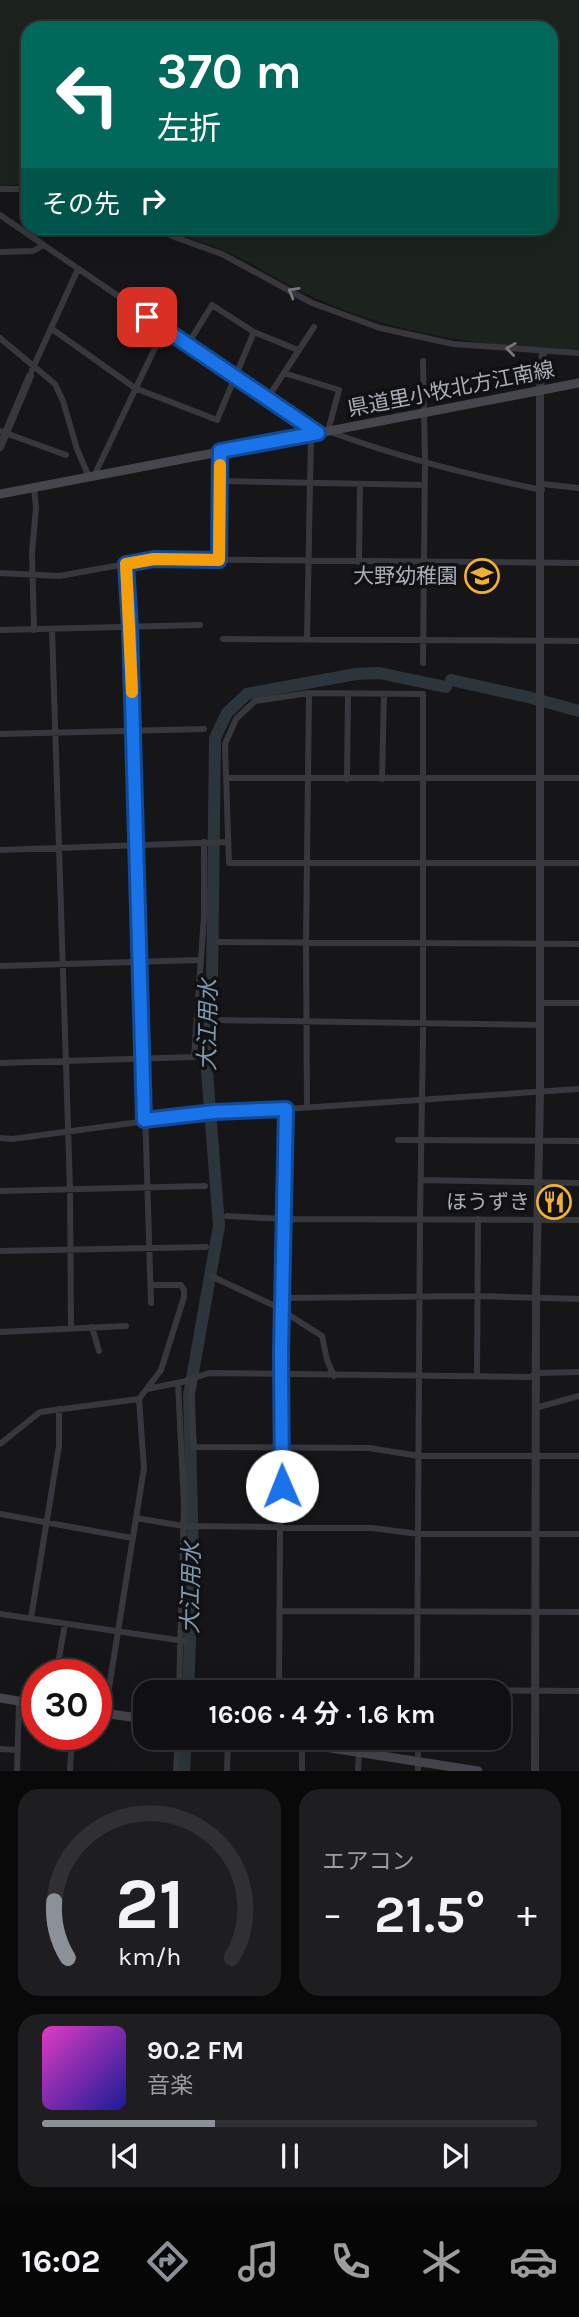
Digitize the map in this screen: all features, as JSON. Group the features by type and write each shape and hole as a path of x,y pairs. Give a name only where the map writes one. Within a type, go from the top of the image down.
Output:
{"main road":[{"name":"県道里小牧北方江南線","path":"0,494 579,383"},
{"path":"0,1698 19,1701"},
{"path":"112,1715 133,1717"},
{"path":"346,1750 418,1766 478,1771"}],"street":[{"path":"0,189 21,189"},
{"path":"0,215 21,228"},
{"path":"30,235 42,246 319,433 425,462 542,487 579,488"},
{"path":"170,235 222,254 312,303 369,325 453,344 579,354"},
{"path":"0,252 33,251 42,246"},
{"path":"0,447 3,432 78,270"},
{"path":"188,344 212,305 254,332 298,350"},
{"path":"267,399 314,327"},
{"path":"52,329 135,388 217,421 254,332"},
{"path":"91,476 164,329"},
{"path":"0,338 32,372 55,384 71,434 91,476"},
{"path":"535,1771 536,1220 540,1092 540,390 543,352"},
{"path":"423,361 423,663"},
{"path":"284,373 339,390 319,433 310,483 307,639"},
{"path":"3,432 66,455"},
{"path":"219,560 220,451"},
{"path":"220,481 424,485"},
{"path":"359,562 360,484"},
{"path":"34,487 34,630"},
{"path":"0,573 59,576 154,559 579,563"},
{"path":"126,564 151,1303"},
{"path":"0,631 200,625"},
{"path":"52,630 68,1132 71,1328"},
{"path":"223,639 579,641"},
{"path":"307,1108 309,693"},
{"path":"417,1680 423,1021 422,944 422,863 422,779 423,694 309,693 255,701 236,719 225,744 229,863 307,862 422,863 579,863"},
{"path":"347,779 348,694"},
{"path":"382,779 384,694"},
{"path":"0,734 204,729"},
{"path":"226,778 579,778"},
{"path":"0,1062 194,1057 211,842"},
{"path":"0,850 228,842"},
{"path":"218,942 579,944"},
{"path":"0,966 200,960"},
{"path":"540,1003 579,1003"},
{"path":"214,1020 423,1021 540,1025"},
{"path":"0,1138 12,1139 210,1112 579,1089"},
{"path":"279,1680 286,1109"},
{"path":"398,1140 579,1141"},
{"path":"421,1180 579,1183"},
{"path":"0,1191 205,1186"},
{"path":"227,1216 284,1219 579,1220"},
{"path":"477,1376 478,1219"},
{"path":"0,1251 206,1247"},
{"path":"213,1277 282,1311 322,1336 327,1360 334,1376"},
{"path":"111,1659 144,1468 139,1399 161,1370 184,1290 181,1285 151,1284"},
{"path":"282,1298 579,1298"},
{"path":"0,1332 126,1326"},
{"path":"92,1327 99,1352"},
{"path":"147,1389 209,1373 530,1377 537,1373 579,1372"},
{"path":"193,1379 191,1395 194,1447 369,1448 419,1456 579,1456"},
{"path":"180,1382 189,1525 180,1680"},
{"path":"535,1408 579,1396"},
{"path":"0,1444 40,1412 139,1399"},
{"path":"31,1618 59,1446 59,1409"},
{"path":"0,1514 132,1538"},
{"path":"136,1518 189,1525 372,1528 419,1534 579,1534"},
{"path":"279,1611 579,1612"},
{"path":"0,1614 183,1641"},
{"path":"60,1659 65,1624"},
{"path":"511,1691 579,1691"},
{"path":"17,1771 19,1701"},
{"path":"0,1749 18,1750"},
{"path":"70,1771 71,1750"},
{"path":"176,1771 177,1750"},
{"path":"227,1771 228,1750"},
{"path":"302,1750 302,1771"},
{"path":"358,1771 359,1752"}],"shaded area":[{"path":"0,0 579,0 579,349 479,342 380,322 317,299 238,257 182,235 558,235 558,21 21,21 21,184 0,186"}],"waterway":[{"name":"大江用水","path":"188,1680 193,1559 189,1395 219,1226 207,1071 212,984 215,738 227,713 247,694 356,674 379,673 446,687"},
{"name":"大江用水","path":"451,680 579,711"},
{"name":"大江用水","path":"184,1771 185,1750"}],"slow traffic":[{"path":"132,692 126,564 154,559 219,560 220,465"}],"place":[{"name":"大野幼稚園","path":"482,576"},
{"name":"ほうずき","path":"554,1202"}],"route":[{"path":"147,317 318,433 220,451 219,560 154,559 126,564 144,1120 214,1112 286,1109 281,1352 282,1486"}]}
